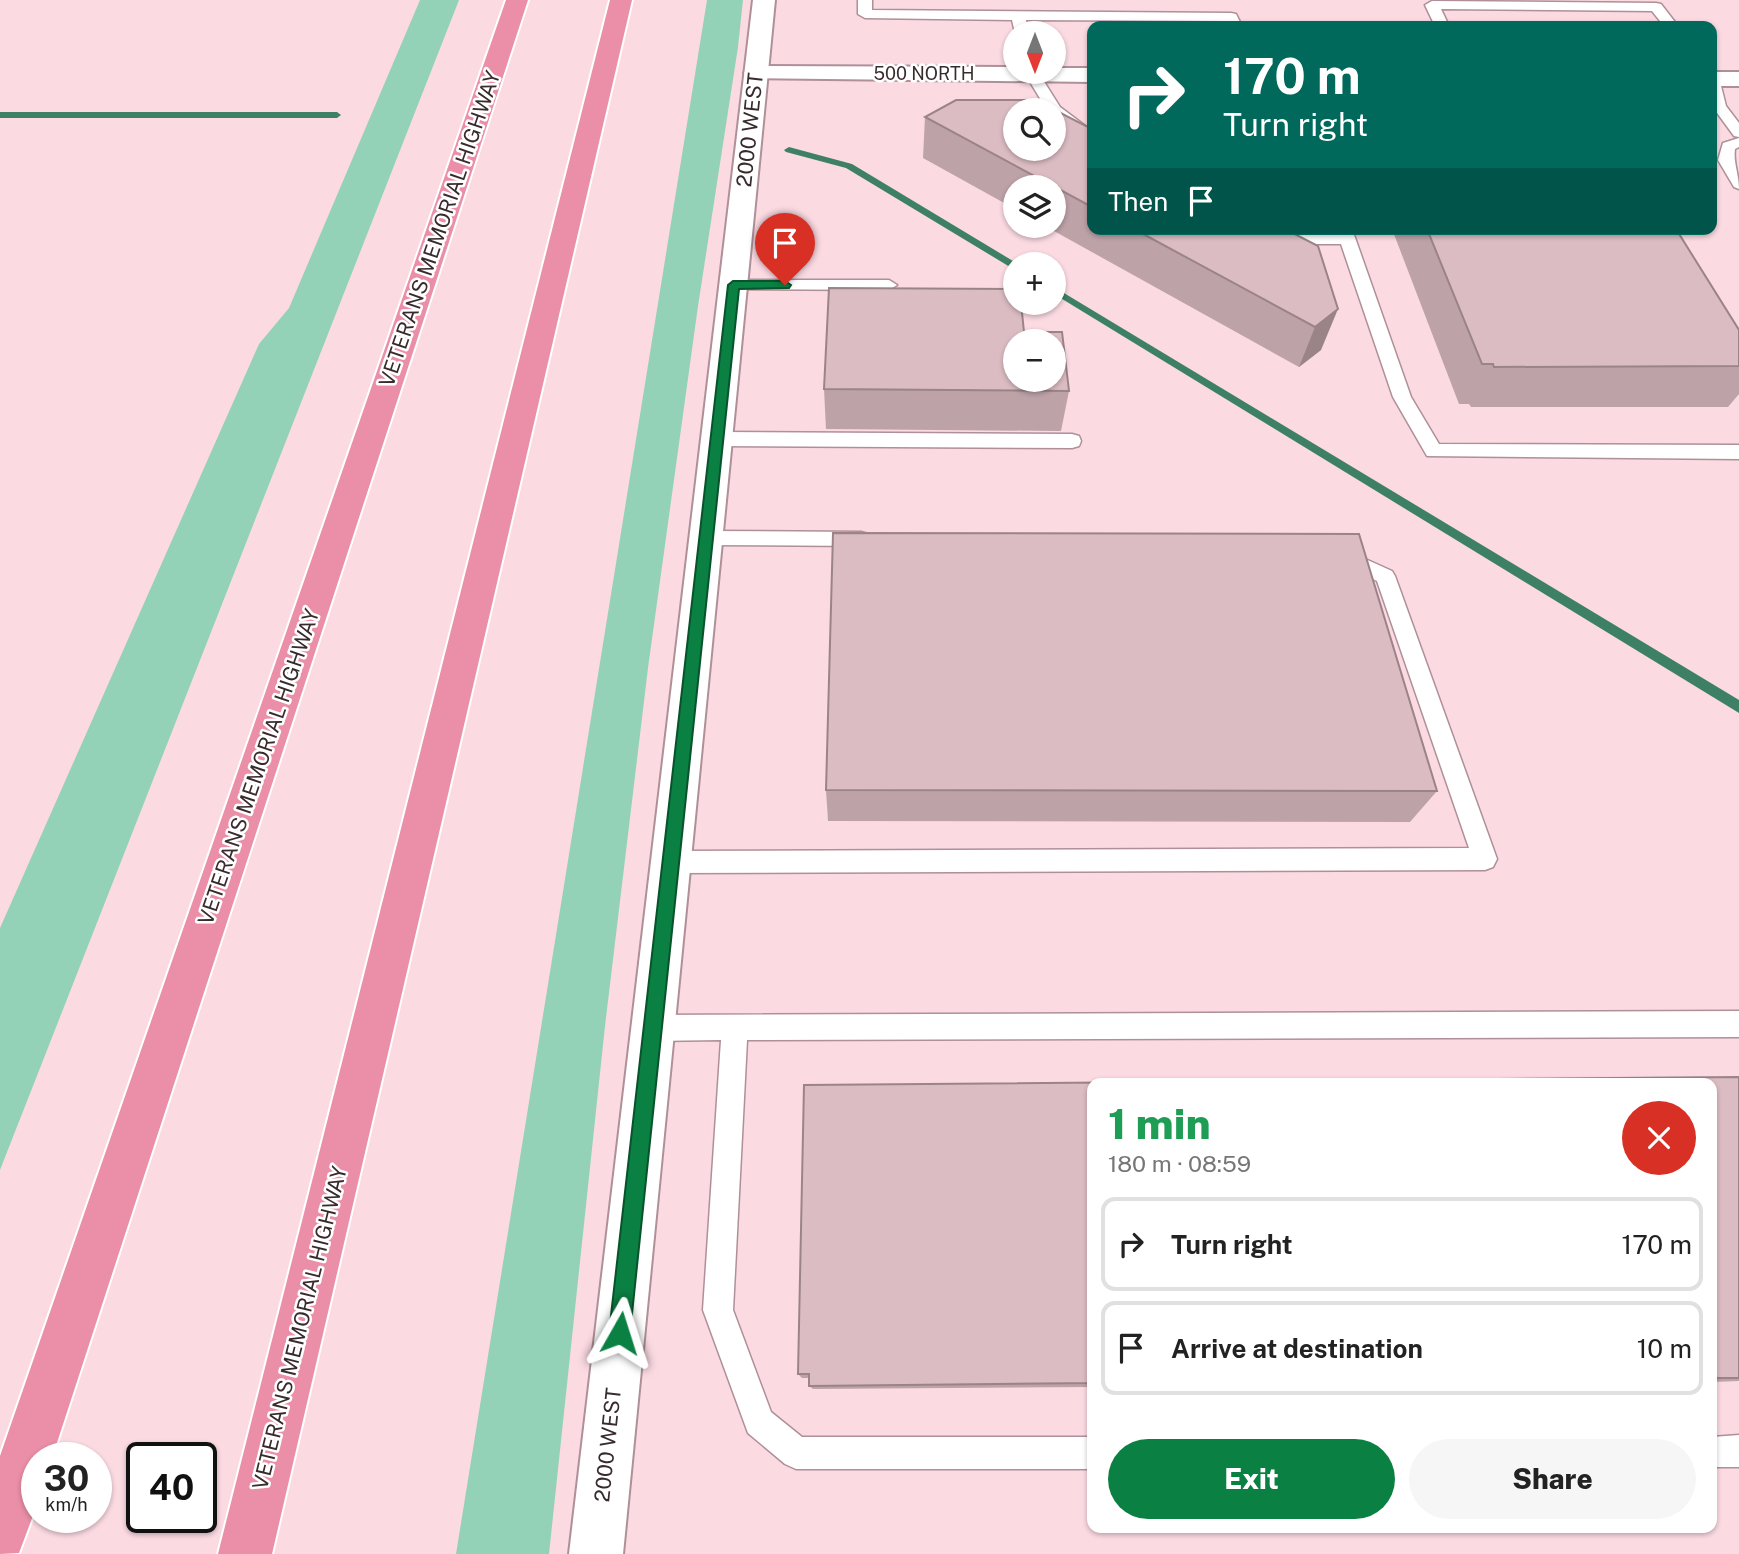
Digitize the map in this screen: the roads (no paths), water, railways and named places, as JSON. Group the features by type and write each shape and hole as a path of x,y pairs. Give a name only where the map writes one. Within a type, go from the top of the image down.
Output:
{"highway":[{"name":"VETERANS MEMORIAL HIGHWAY","path":"0,1534 517,0"},
{"name":"VETERANS MEMORIAL HIGHWAY","path":"245,1554 621,0"}],"street":[{"name":"2000 WEST","path":"596,1554 764,0"},
{"name":"500 NORTH","path":"756,73 1003,73"},
{"name":"500 NORTH","path":"1066,74 1087,75"},
{"path":"1717,79 1739,79"}],"lane":[{"path":"865,0 865,14 1197,21"},
{"path":"1225,0 1233,21"},
{"path":"1439,21 1430,3 1653,3 1667,21"},
{"path":"1018,16 1019,21"},
{"path":"1037,84 1051,107 1069,125 1087,134"},
{"path":"1717,98 1719,106 1739,132"},
{"path":"1739,142 1728,146 1726,160 1739,184"},
{"path":"1288,235 1298,239 1336,235"},
{"path":"1346,235 1402,397 1434,451 1739,452"},
{"path":"733,285 888,285"},
{"path":"717,439 1072,441"},
{"path":"707,538 888,540"},
{"path":"669,862 1485,859 1385,576 1318,547"},
{"path":"652,1028 1739,1024"},
{"path":"735,1027 718,1310 759,1422 796,1453 1087,1453"},
{"path":"1717,1451 1739,1451"}],"waterway":[{"path":"0,115 337,115"},
{"path":"789,150 849,166 1003,260"},
{"path":"1066,297 1739,707"}]}
